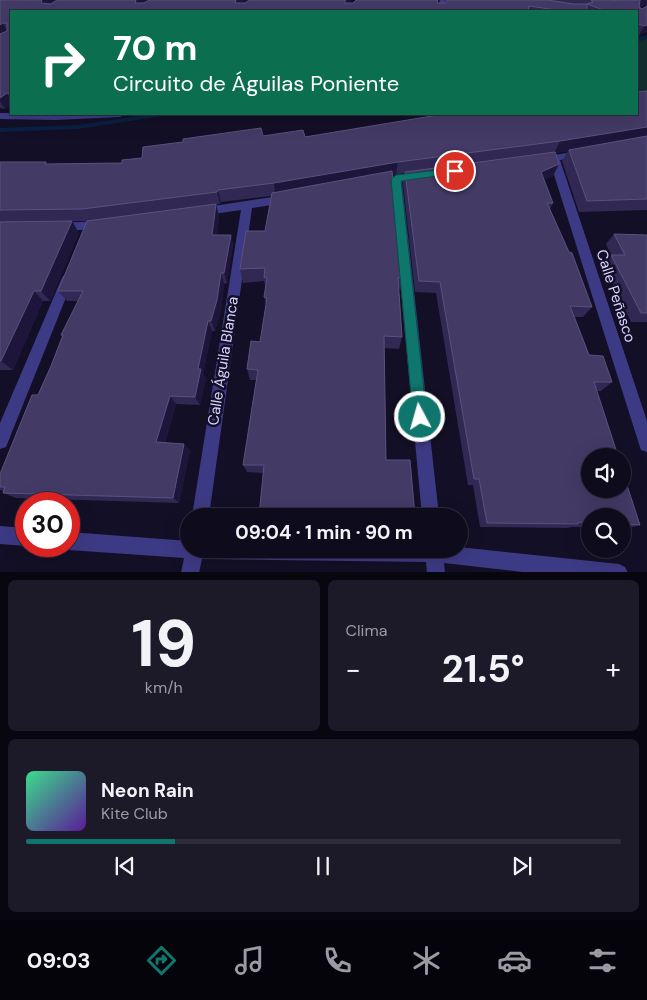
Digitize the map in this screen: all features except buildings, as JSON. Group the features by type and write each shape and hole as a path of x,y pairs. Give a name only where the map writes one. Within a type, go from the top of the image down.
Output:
{"street":[{"path":"1,117 98,115"},
{"path":"534,161 591,152"},
{"name":"Calle Peñasco","path":"554,158 647,444"},
{"path":"368,184 435,174"},
{"path":"396,179 430,508"},
{"path":"188,214 247,206 293,197"},
{"name":"Calle Águila Blanca","path":"201,508 247,206"},
{"path":"49,227 87,232 108,224"},
{"path":"0,441 70,272"},
{"path":"0,535 15,536"},
{"path":"80,541 180,549"},
{"path":"468,555 619,572"},
{"path":"190,572 193,558"},
{"path":"435,558 436,572"}],"green space":[{"path":"647,38 647,92 638,94 638,39"}],"waterway":[{"path":"638,39 647,37"},
{"path":"0,130 78,127 156,115"}],"route":[{"path":"420,417 396,179 455,171"}]}
